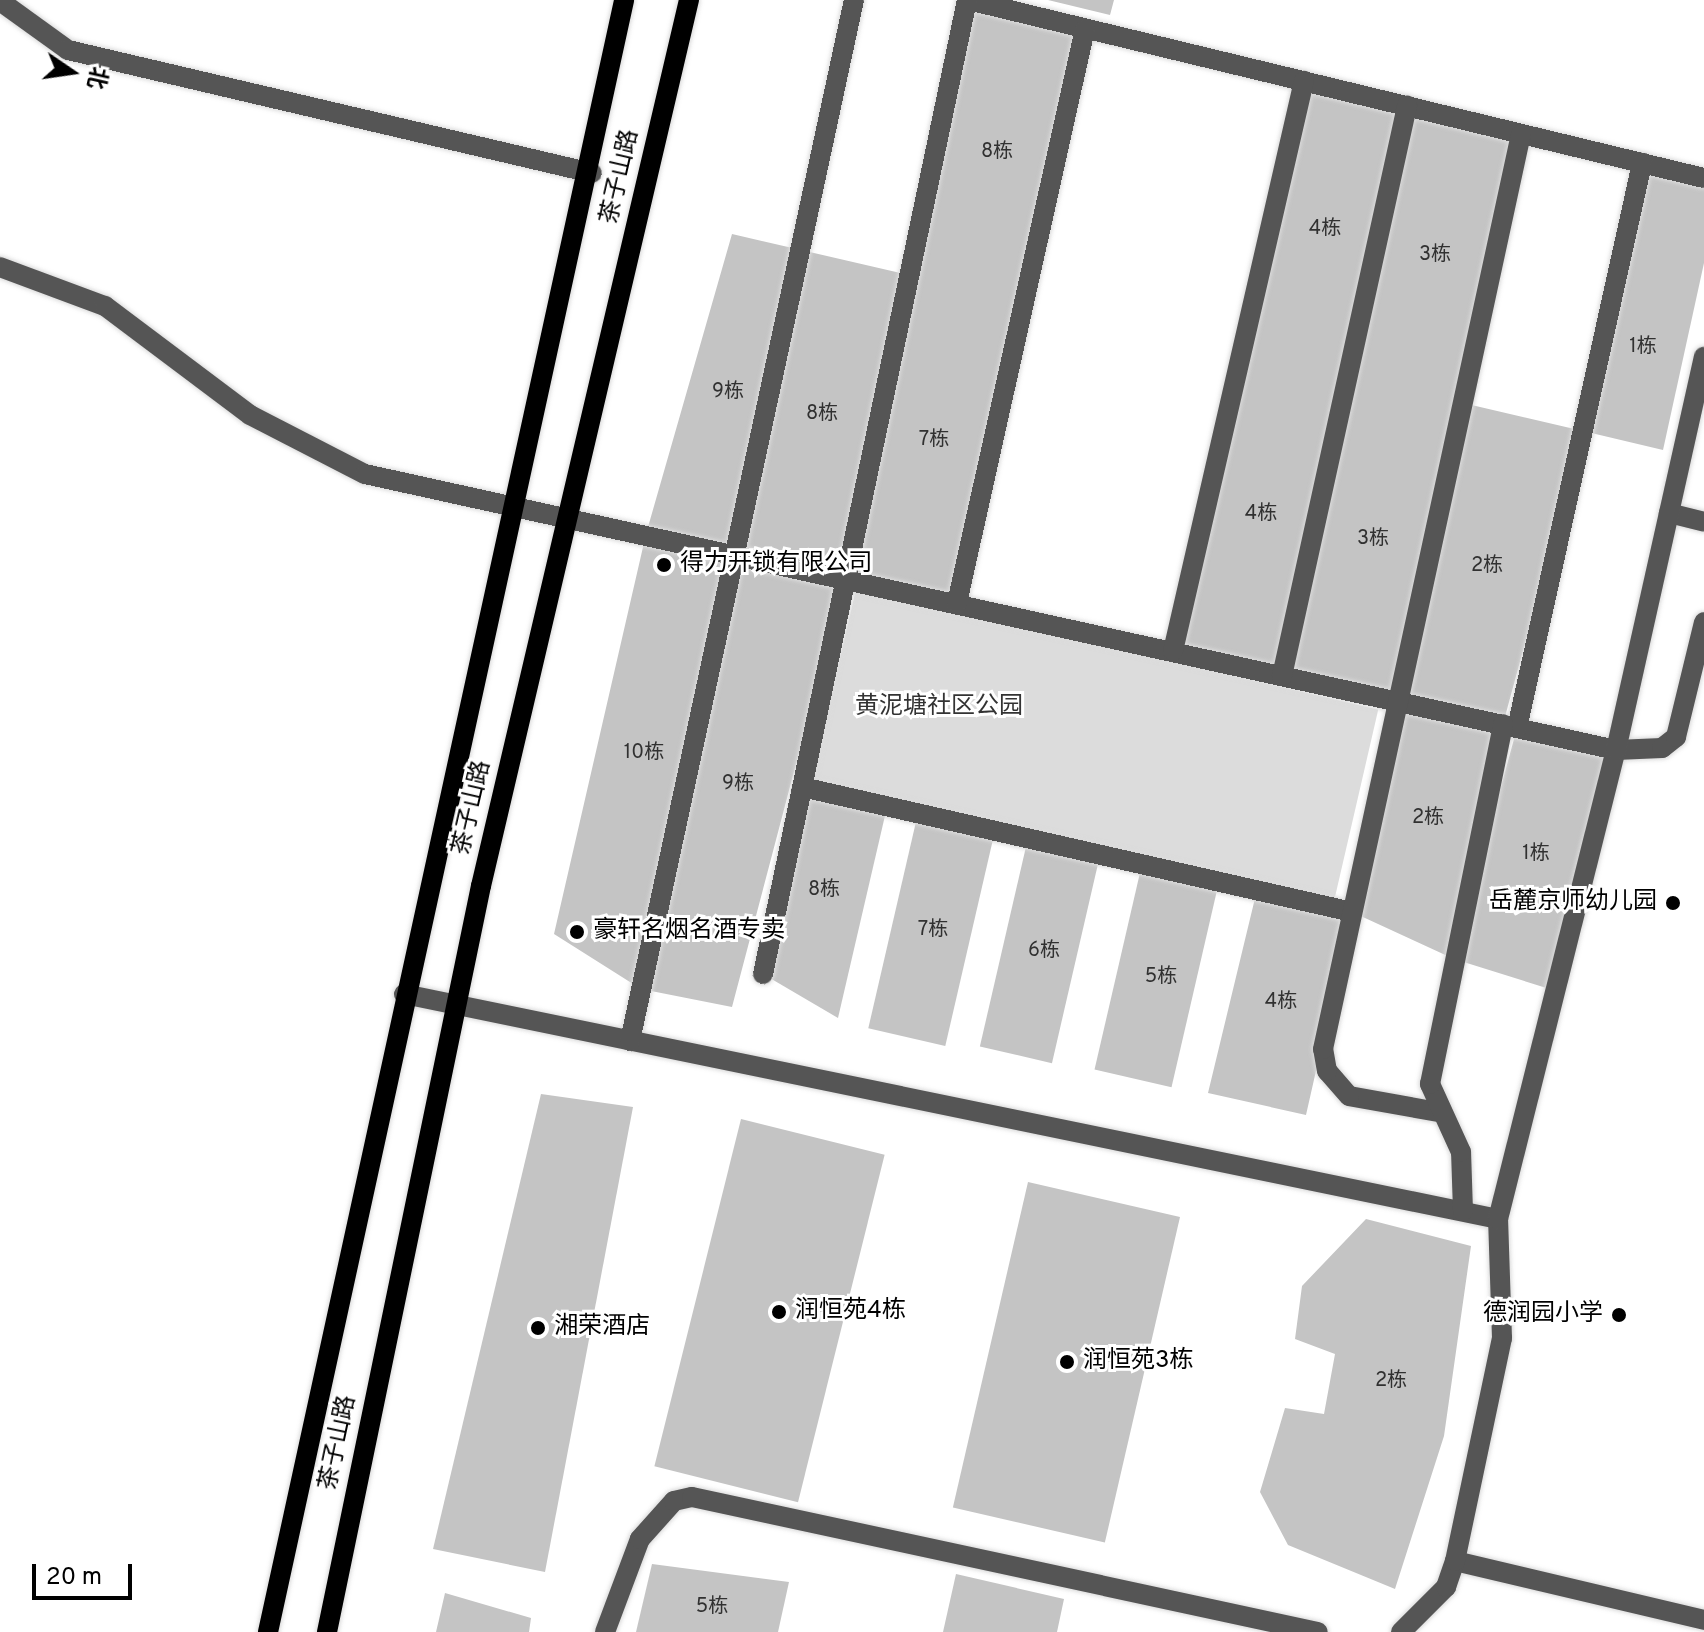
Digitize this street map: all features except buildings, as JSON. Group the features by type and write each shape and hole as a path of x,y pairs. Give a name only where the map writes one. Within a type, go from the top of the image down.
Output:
{"main road":[{"name":"茶子山路","path":"268,1632 404,994 592,173 624,0"},
{"name":"茶子山路","path":"327,1632 456,1005 689,0"}],"street":[{"path":"630,1041 854,0"},
{"path":"763,974 968,0 1704,178"},
{"path":"0,1 68,50 592,173"},
{"path":"957,603 1085,29"},
{"path":"1173,651 1304,81"},
{"path":"1282,676 1407,106"},
{"path":"1438,1112 1367,1103 1335,1087 1327,1071 1323,1049 1521,134"},
{"path":"1463,1211 1461,1152 1438,1112 1431,1068 1642,163"},
{"path":"0,267 105,306 250,415 351,468 421,489 515,505 1616,750 1643,752 1676,737 1704,622"},
{"path":"1401,1632 1446,1587 1455,1561 1502,1338 1498,1219 1616,750 1704,357"},
{"path":"1669,513 1704,522"},
{"path":"802,787 1352,912"},
{"path":"404,994 1498,1219"},
{"path":"605,1632 640,1539 674,1501 692,1497 1318,1632"},
{"path":"1455,1561 1704,1620"}],"green space":[{"name":"黄泥塘社区公园","path":"856,589 1378,710 1334,901 812,780"}],"place":[{"name":"得力开锁有限公司","path":"664,565"},
{"name":"岳麓京师幼儿园","path":"1673,903"},
{"name":"豪轩名烟名酒专卖","path":"577,932"},
{"name":"润恒苑4栋","path":"779,1312"},
{"name":"德润园小学","path":"1619,1315"},
{"name":"湘荣酒店","path":"538,1328"},
{"name":"润恒苑3栋","path":"1067,1362"}]}
